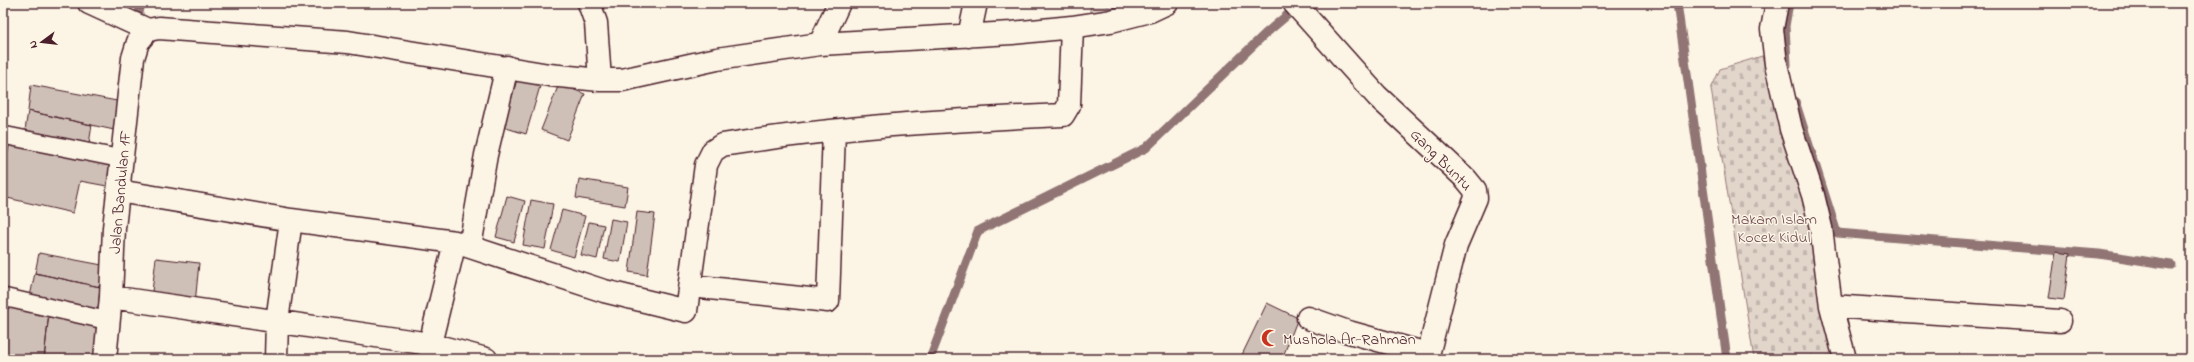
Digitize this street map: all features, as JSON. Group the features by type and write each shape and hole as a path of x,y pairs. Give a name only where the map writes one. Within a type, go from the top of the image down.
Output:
{"street":[{"path":"89,3 148,30 160,28 348,42 600,80 622,80 718,59 820,44 969,36 1072,27 1111,21 1150,11 1167,3"},
{"path":"589,3 596,23 600,80"},
{"path":"820,44 839,3"},
{"path":"969,36 976,3"},
{"name":"Gang Buntu","path":"1294,3 1377,96 1459,171 1475,190 1476,198 1456,245 1427,357"},
{"path":"1777,3 1772,29 1776,64 1791,129 1813,195 1821,228 1832,306 1845,359"},
{"path":"118,191 291,220 463,244 604,291 686,311 691,286 706,165 713,151 722,145 834,131 976,118 1063,115 1069,106 1072,27"},
{"name":"Jalan Bandulan 1F","path":"105,359 118,191 133,58 138,42 148,30"},
{"path":"430,351 463,244 507,67"},
{"path":"691,286 828,301 834,131"},
{"path":"276,359 277,321 291,220"},
{"path":"111,297 277,321 430,351 486,359"},
{"path":"1832,306 2060,321"},
{"path":"1308,318 1427,357"}],"lane":[{"path":"3,135 122,159"},
{"path":"3,297 109,321"}],"green space":[{"path":"1091,3 1142,3 1089,18"},
{"name":"Makam Islam Kocek Kidul","path":"1762,56 1780,123 1804,181 1835,359 1754,359 1711,89 1720,69"},
{"path":"2190,280 2191,359 2188,359"}],"building":[{"path":"518,76 541,83 526,134 503,127"},
{"path":"559,84 585,94 567,140 541,130"},
{"path":"31,85 117,101 114,130 28,111"},
{"path":"28,111 92,125 88,150 24,137"},
{"path":"10,141 110,160 107,186 80,181 73,213 3,197 3,177"},
{"path":"2191,157 2191,197 2187,196"},
{"path":"579,179 628,187 625,206 576,198"},
{"path":"507,196 525,201 514,242 496,237"},
{"path":"531,200 553,204 545,249 523,245"},
{"path":"562,210 585,216 574,257 551,250"},
{"path":"637,212 655,214 647,275 629,272"},
{"path":"611,219 627,222 620,262 604,259"},
{"path":"589,222 604,225 597,259 581,255"},
{"path":"2056,252 2070,254 2064,300 2049,298"},
{"path":"39,253 102,265 100,287 35,273"},
{"path":"156,258 199,263 195,304 151,300"},
{"path":"35,273 100,287 98,311 29,301"},
{"path":"3,302 6,303 3,328"},
{"path":"6,303 49,312 44,359 3,359 3,328"},
{"name":"Mushola Ar-Rahman","path":"1267,303 1298,318 1282,359 1240,359"},
{"path":"49,312 99,324 95,359 44,359"}],"waterway":[{"path":"138,18 141,3"},
{"path":"1677,3 1727,359"},
{"path":"1787,65 1785,26 1789,3"},
{"path":"930,359 978,231 1146,148 1265,34 1298,6"},
{"path":"1795,101 1837,233 2099,254 2171,265"}],"place":[{"name":"Mushola Ar-Rahman","path":"1270,338"}]}
